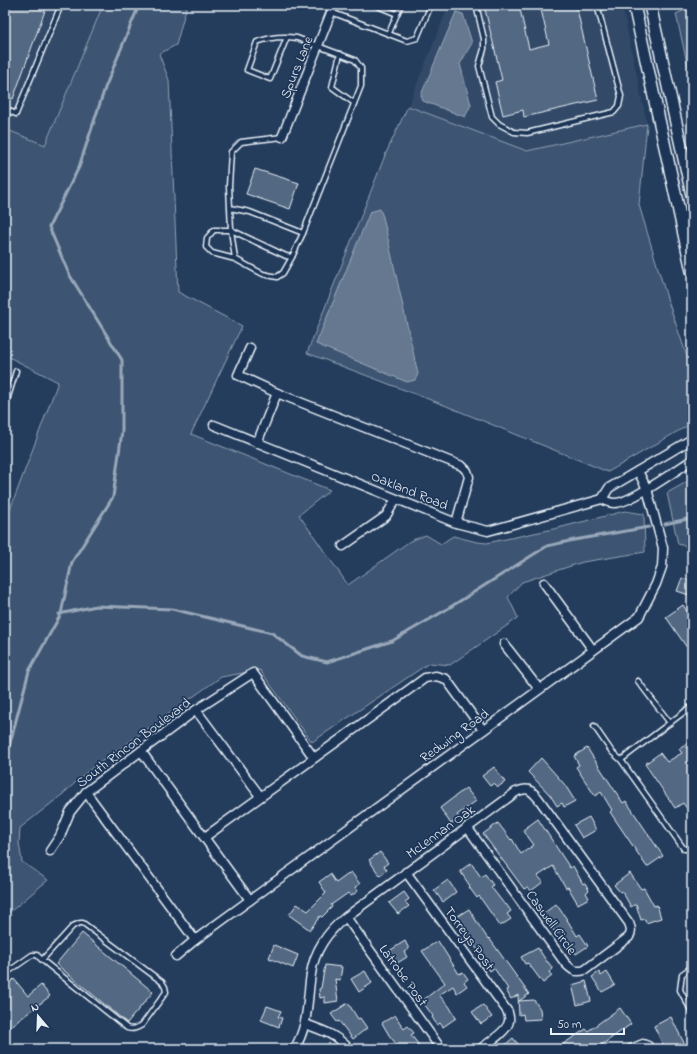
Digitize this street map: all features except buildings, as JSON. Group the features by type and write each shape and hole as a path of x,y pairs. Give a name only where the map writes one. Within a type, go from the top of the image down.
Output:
{"street":[{"path":"634,5 692,271"},
{"path":"650,5 692,195"},
{"name":"Spurs Lane","path":"282,138 333,8"},
{"path":"250,348 238,376 277,393 462,466 467,471 469,477 456,523"},
{"path":"257,443 277,393"},
{"name":"Oakland Road","path":"214,425 456,523 488,531 602,499 615,503 632,498 692,460"},
{"path":"602,499 609,488 692,439"},
{"name":"Redwing Road","path":"176,956 195,940 638,617 656,584 662,567 663,548 647,489 638,471"},
{"path":"343,546 386,516 396,499"},
{"path":"544,583 593,650"},
{"path":"504,644 539,689"},
{"name":"South Rincon Boulevard","path":"50,851 60,836 70,812 86,792 196,710 254,673 314,758"},
{"path":"205,837 425,678 436,676 446,679 483,730"},
{"path":"196,710 260,796"},
{"path":"141,751 250,900"},
{"name":"McLennan Oak","path":"294,1049 300,1039 305,1024 311,972 321,945 330,932 346,917 406,872 516,792 523,789 531,790 538,798 629,922 632,929"},
{"path":"86,792 195,940"},
{"name":"Caswell Circle","path":"467,827 565,963 573,971 579,972 585,970 629,937 632,933 632,929"},
{"name":"Torreys Post","path":"406,872 508,1012 510,1021 502,1032 480,1049"},
{"name":"Latrobe Post","path":"346,917 441,1049"},
{"path":"305,1024 334,1036 349,1049"},
{"path":"631,1049 643,1044 648,1046 650,1049"}],"lane":[{"path":"5,109 16,114 61,5"},
{"path":"375,5 397,14"},
{"path":"389,33 401,5"},
{"path":"333,8 407,41 417,38 431,5"},
{"path":"476,5 484,39 484,49 479,66 492,117 499,124 514,132 527,133 614,112 619,106 621,96 597,7 612,5"},
{"path":"287,37 270,79 247,70 257,42 264,39 287,37 297,38 355,60 362,68 361,86 303,233 292,257 282,274 277,277 263,274 235,259 212,253 206,247 207,238 214,230 231,230 286,256 292,257"},
{"path":"340,54 332,87 354,103"},
{"path":"235,259 230,208 231,152 241,142 282,138"},
{"path":"230,208 250,212 303,233"},
{"path":"5,407 16,371"},
{"path":"638,681 670,723"},
{"path":"621,760 692,706"},
{"path":"686,710 692,718"},
{"path":"594,726 612,752 621,760 684,849 692,850"},
{"path":"5,974 32,955 37,955 42,960 127,1028 131,1029 142,1025 166,992 162,982 83,923 73,926 42,960"},
{"path":"692,966 682,974 680,990 692,1012"}],"shaded area":[{"path":"5,5 103,5 45,145 5,129"},
{"path":"103,5 187,5 176,45 159,54 169,80 178,292 242,326 191,434 330,490 299,515 348,585 410,541 426,535 441,544 453,536 487,543 558,528 625,511 644,514 645,552 583,562 522,582 508,597 518,618 450,665 429,663 312,742 260,670 221,677 88,771 63,794 20,828 19,843 22,862 48,880 5,916 5,523 58,382 5,355 5,129 45,145"},
{"path":"449,5 622,5 647,124 527,151 408,106"},
{"path":"692,7 692,85 676,14"},
{"path":"456,12 463,14 472,43 460,64 471,105 465,117 423,101 421,95"},
{"path":"408,106 527,151 647,124 639,205 667,298 692,371 692,423 608,472 444,405 307,353 386,153"},
{"path":"380,209 418,374 415,380 407,382 316,344 370,212"},
{"path":"692,479 692,548 678,544 667,493"}],"waterway":[{"path":"5,762 29,671 61,614 72,562 113,497 122,431 122,360 69,274 49,227 79,167 105,88 139,5"},
{"path":"665,524 692,518"},
{"path":"59,614 96,606 172,609 272,633 302,656 327,662 392,641 444,611 547,546 649,527"}]}
